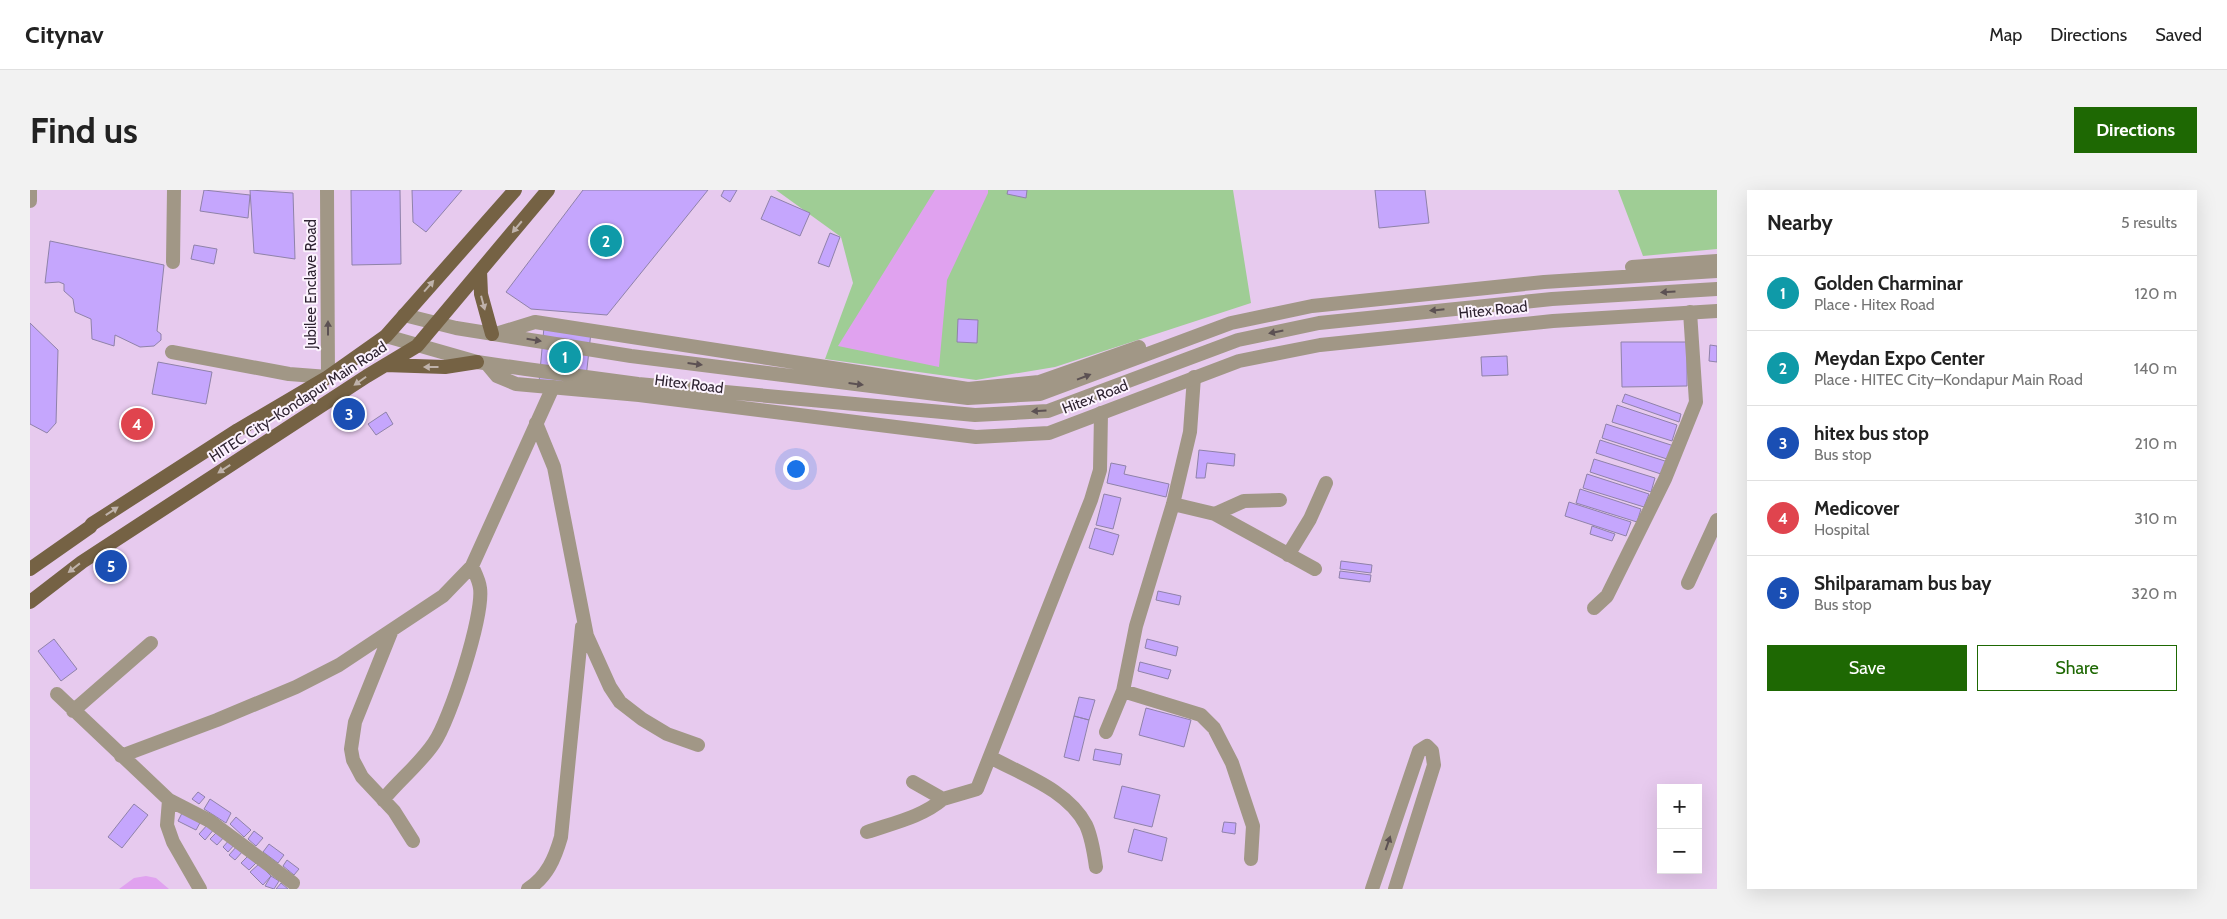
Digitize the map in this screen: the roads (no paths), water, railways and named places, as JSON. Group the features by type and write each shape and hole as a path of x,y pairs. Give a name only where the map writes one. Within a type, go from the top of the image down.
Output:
{"main road":[{"name":"HITEC City–Kondapur Main Road","path":"30,569 90,528 92,524 238,430 328,377 386,336 515,190"},
{"name":"HITEC City–Kondapur Main Road","path":"30,602 82,562 417,346 434,323 548,190"},
{"path":"480,271 481,294 494,334"},
{"path":"385,365 445,368 482,363"}],"street":[{"path":"30,190 30,201"},
{"path":"173,262 174,190"},
{"name":"Jubilee Enclave Road","path":"327,190 328,377"},
{"name":"Hitex Road","path":"494,334 535,322 968,389 1039,382 1222,318 1287,302 1533,275 1717,261"},
{"name":"Hitex Road","path":"404,315 434,323 494,334 631,356 968,398 1040,394 1231,323 1312,306 1544,282 1717,271"},
{"name":"Hitex Road","path":"386,336 482,363 638,384 975,415 1048,411 1238,340 1320,323 1552,299 1717,289"},
{"name":"Hitex Road","path":"482,363 497,376 516,384 639,395 976,437 1048,432 1239,361 1359,340 1553,321 1717,310"},
{"path":"1594,608 1607,596 1665,479 1696,402 1690,312"},
{"path":"172,352 289,374 328,377"},
{"path":"1106,732 1123,691 1136,626 1173,504 1190,432 1194,377"},
{"path":"121,756 217,720 296,687 339,665 443,596 472,566 553,387"},
{"path":"867,832 920,814 932,808 943,799 977,789 1091,500 1100,470 1101,413"},
{"path":"536,423 554,467 583,621 610,687 620,702 642,719 667,734 698,745"},
{"path":"1288,555 1310,518 1326,483"},
{"path":"1215,514 1244,501 1280,500"},
{"path":"1173,504 1215,514 1315,569"},
{"path":"1688,584 1717,520"},
{"path":"383,800 433,745 446,720 475,633 480,588 472,566"},
{"path":"528,889 544,875 554,860 561,837 583,621"},
{"path":"392,630 355,722 351,742 353,760 358,770 399,818 413,841"},
{"path":"73,711 151,643"},
{"path":"1123,691 1201,715 1214,728 1232,763 1253,826 1251,859"},
{"path":"57,694 169,800 210,821 293,883"},
{"path":"1372,889 1419,751 1427,746 1432,751 1434,766 1395,889"},
{"path":"990,757 1065,798 1086,826 1096,866"},
{"path":"913,782 943,799"},
{"path":"169,800 167,824 173,842 200,889"}],"place":[{"name":"Meydan Expo Center","path":"606,241"},
{"name":"Golden Charminar","path":"565,357"},
{"name":"hitex bus stop","path":"349,414"},
{"name":"Medicover","path":"137,424"},
{"name":"Shilparamam bus bay","path":"111,566"}]}
